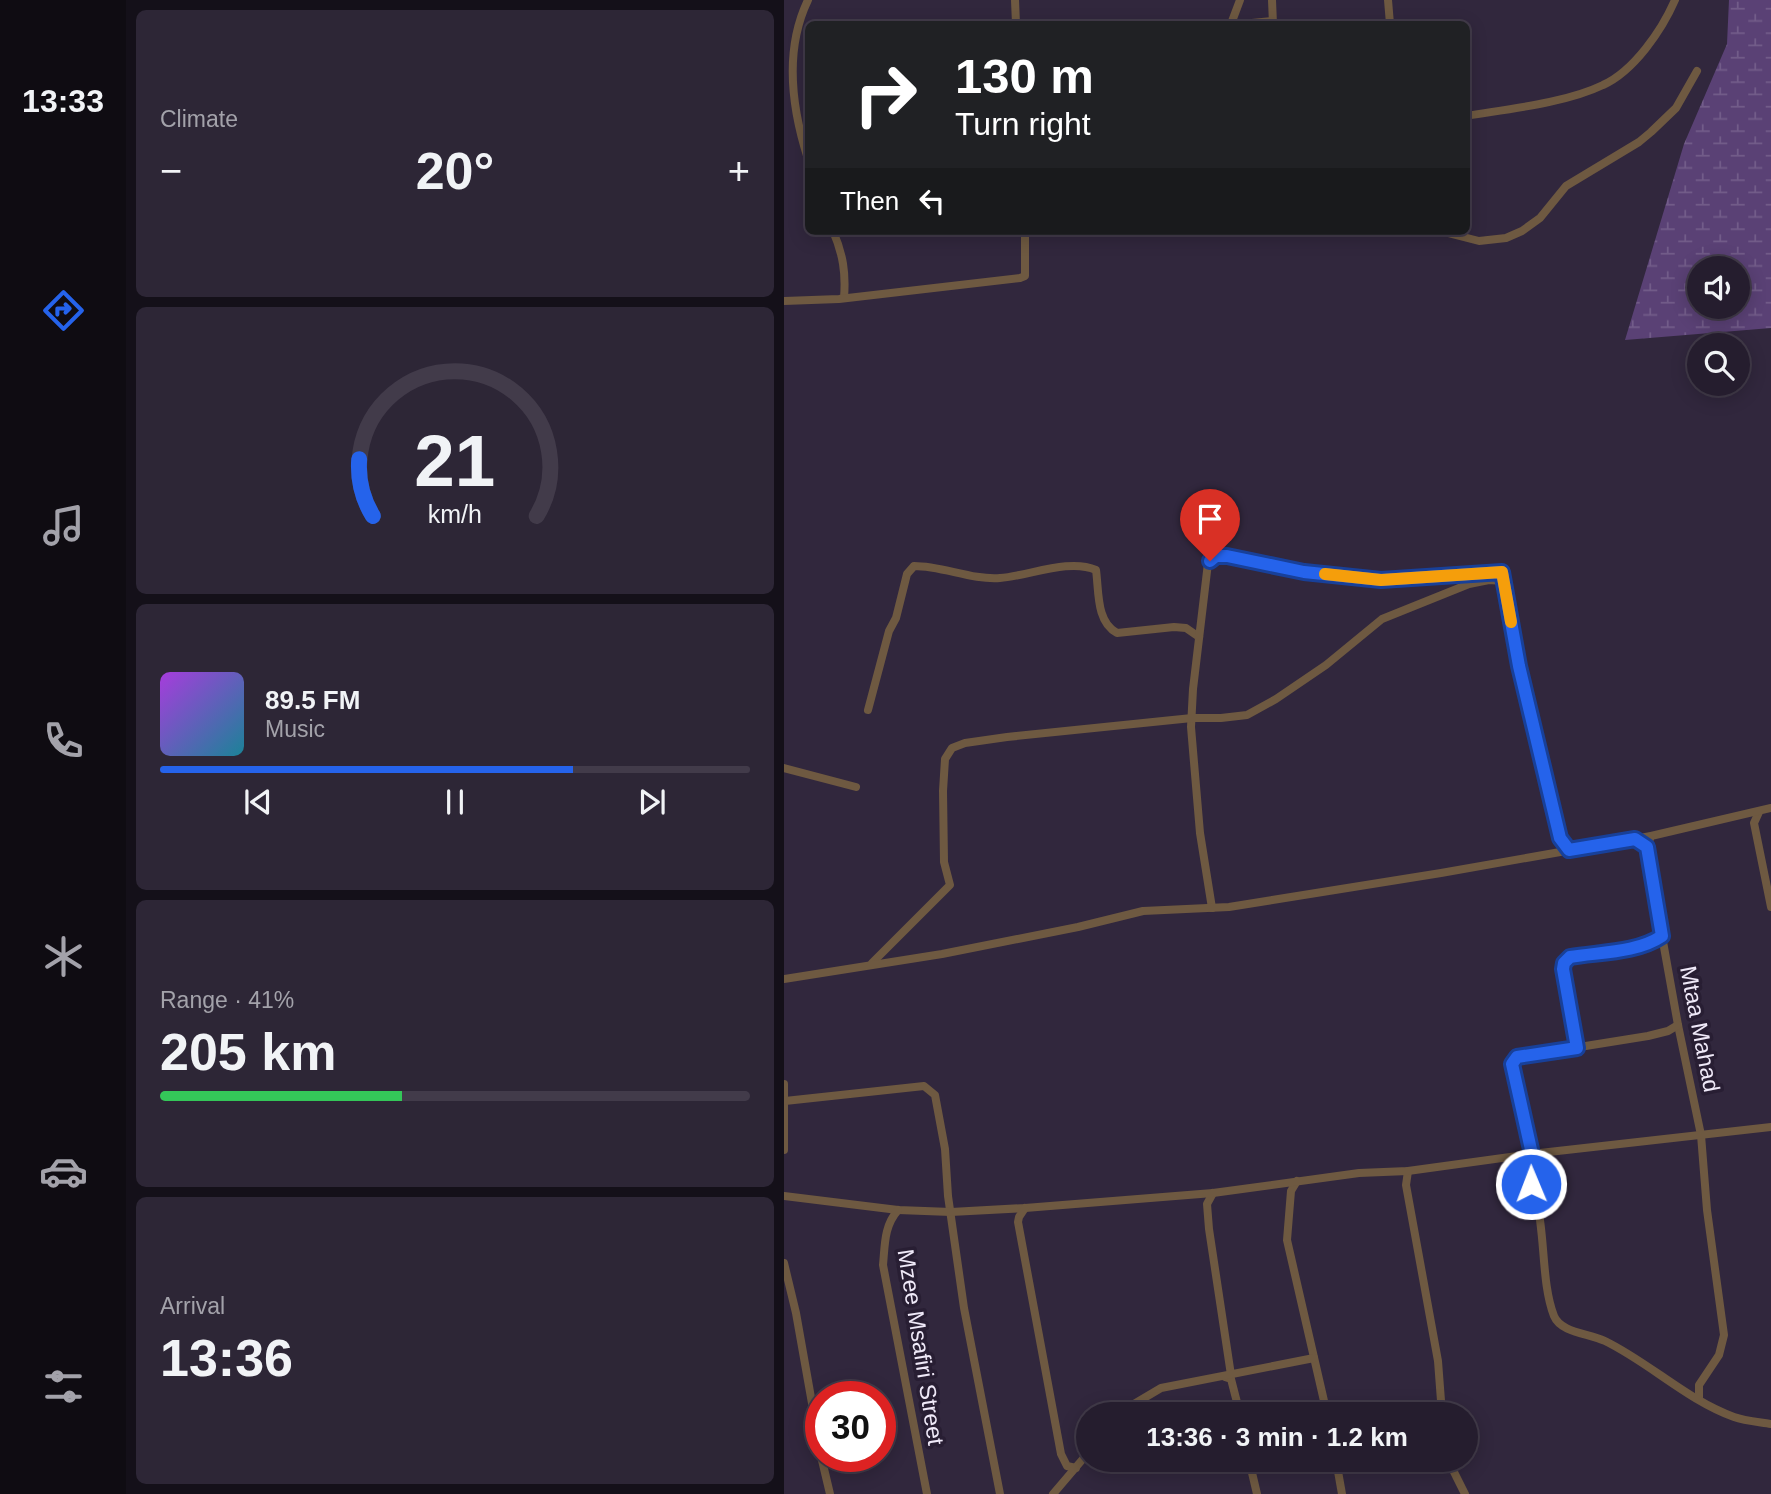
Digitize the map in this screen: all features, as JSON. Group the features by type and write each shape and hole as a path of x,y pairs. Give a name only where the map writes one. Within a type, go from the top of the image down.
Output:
{"street":[{"path":"805,149 792,104 787,72 794,25 808,0"},
{"path":"1015,0 1016,21"},
{"path":"1232,21 1240,0"},
{"path":"1272,0 1273,21"},
{"path":"1388,0 1390,21"},
{"path":"1470,115 1558,99 1604,85 1623,72 1656,36 1675,0"},
{"path":"1456,235 1479,241 1506,238 1522,231 1541,218 1566,186 1651,132 1676,108 1697,71"},
{"path":"835,235 846,273 844,298"},
{"path":"784,301 844,298 1020,278 1025,276 1026,268 1025,235"},
{"path":"1212,908 1200,833 1191,742 1192,707 1208,563 1220,555 1304,572 1381,580 1502,572 1519,666 1558,832 1563,845 1569,850"},
{"path":"868,710 907,574 914,566 989,579 1027,575 1042,570 1088,567 1096,570 1102,618 1117,632 1186,628 1201,620"},
{"path":"872,963 950,885 944,862 943,791 945,758 952,748 965,743 1007,737 1247,715 1326,665 1382,619 1469,584 1489,580 1504,581"},
{"path":"1186,628 1199,637"},
{"path":"1192,707 1202,718"},
{"path":"784,768 856,787"},
{"path":"784,979 956,951 1143,911 1229,907 1359,887 1651,836 1771,808"},
{"path":"1759,811 1754,823 1771,907"},
{"path":"1740,815 1754,823"},
{"name":"Mtaa Mahad","path":"1651,836 1647,847 1678,1024 1701,1135 1707,1210 1724,1335 1722,1349 1699,1385 1699,1399"},
{"path":"1635,839 1647,847"},
{"path":"1577,1048 1564,963 1570,957 1638,947 1654,942 1662,936"},
{"path":"1525,1168 1532,1154 1512,1064 1517,1057 1648,1036 1668,1031 1678,1024"},
{"path":"784,1084 784,1150"},
{"path":"785,1101 924,1086 935,1095 945,1149 964,1308 1000,1494"},
{"path":"784,1187 787,1198 898,1210 951,1212 1025,1208 1288,1187 1297,1181 1408,1171 1771,1127"},
{"path":"1515,1157 1525,1168 1531,1184 1540,1226 1550,1302 1554,1318 1559,1325 1606,1341 1699,1399 1736,1418 1771,1424"},
{"path":"1397,1171 1407,1181"},
{"path":"1408,1171 1407,1181 1438,1361 1441,1402"},
{"path":"1288,1187 1287,1240 1324,1402"},
{"path":"1213,1193 1207,1204 1209,1229 1228,1376 1235,1388 1238,1402"},
{"path":"1006,1208 1018,1222"},
{"path":"1025,1208 1018,1222 1061,1454 1067,1466 1076,1468 1054,1494"},
{"name":"Mzee Msafiri Street","path":"898,1210 890,1219 885,1235 883,1265 927,1494"},
{"path":"784,1262 808,1381"},
{"path":"1137,1402 1161,1388 1314,1358"},
{"path":"825,1472 830,1494"},
{"path":"1252,1472 1257,1494"},
{"path":"1338,1472 1342,1494"},
{"path":"1454,1472 1465,1494"}],"green space":[{"path":"1729,0 1771,0 1771,328 1625,340 1684,144 1727,44"}],"slow traffic":[{"path":"1325,574 1381,580 1502,572 1511,622"}],"route":[{"path":"1210,561 1220,555 1304,572 1381,580 1502,572 1519,666 1563,845 1569,850 1635,839 1647,847 1662,936 1654,942 1638,947 1570,957 1564,963 1563,969 1577,1048 1517,1057 1512,1064 1532,1154 1525,1168 1531,1184"}]}
